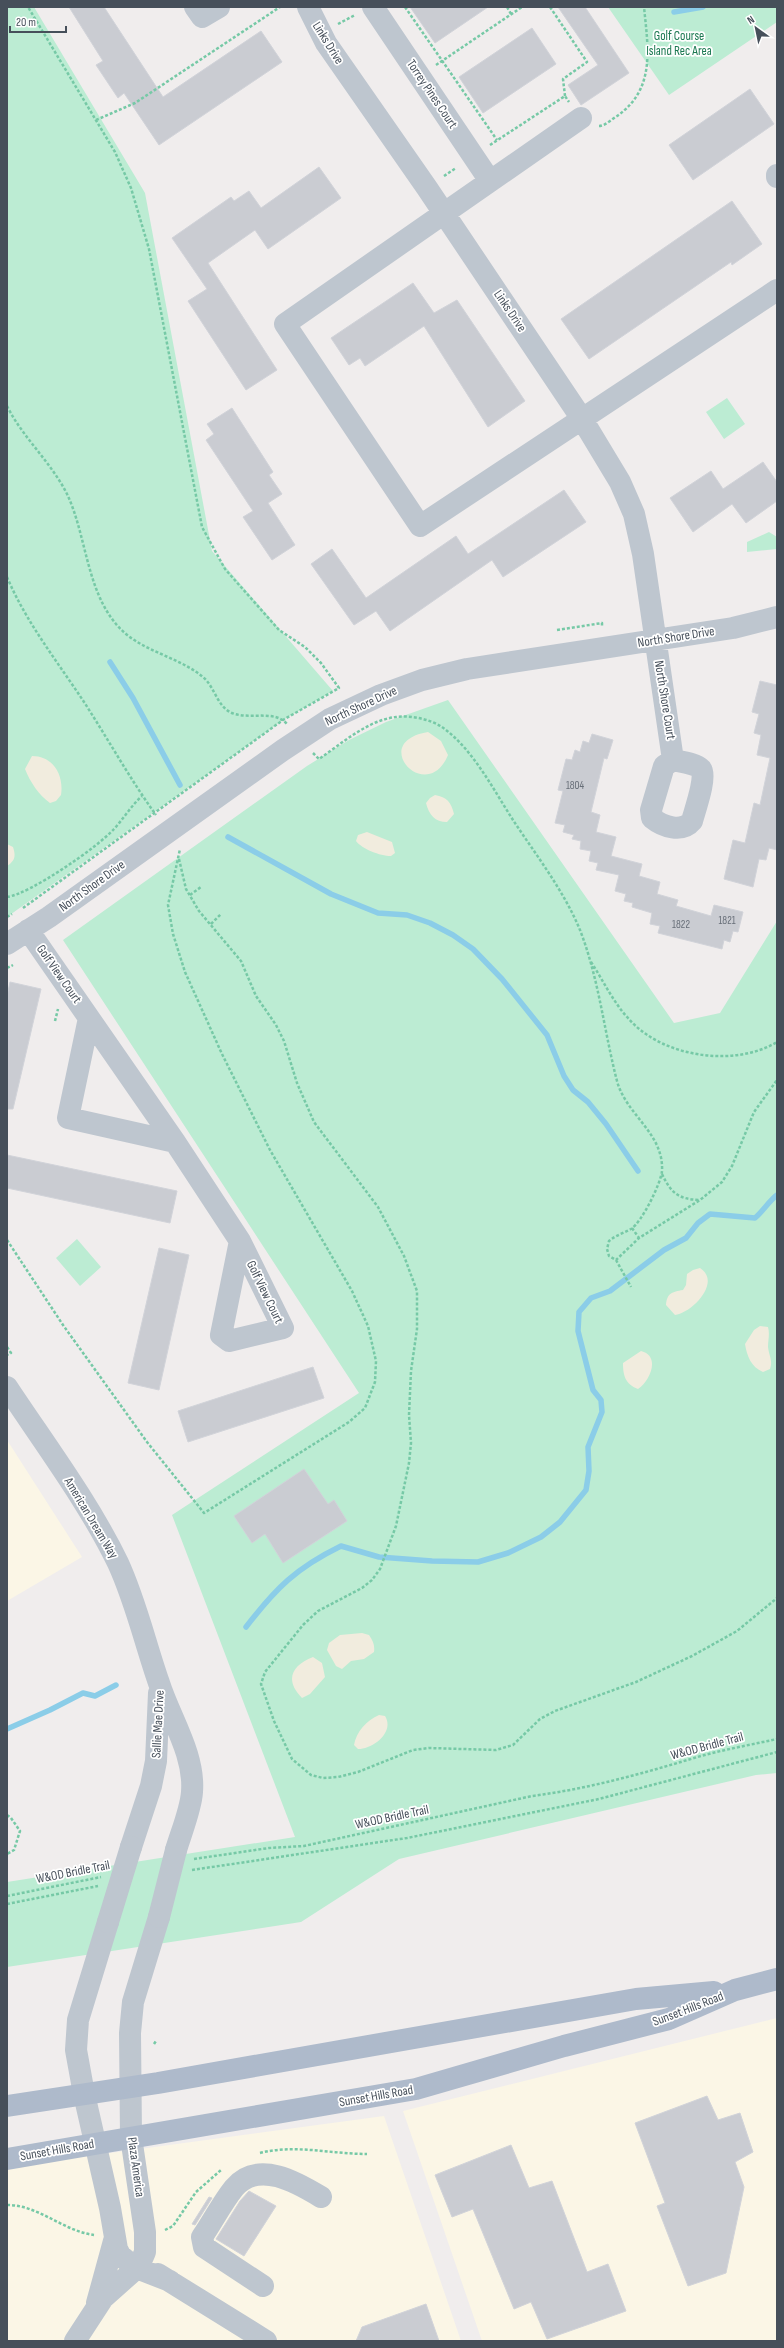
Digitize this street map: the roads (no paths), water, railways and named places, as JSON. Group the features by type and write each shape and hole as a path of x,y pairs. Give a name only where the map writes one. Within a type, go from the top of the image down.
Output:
{"main road":[{"name":"Sunset Hills Road","path":"7,2159 416,2089 474,2074 564,2046 669,2019 735,1990 777,1979"},
{"name":"Sunset Hills Road","path":"7,2106 129,2087 636,1999 735,1990"}],"street":[{"path":"195,7 202,17 219,7"},
{"name":"Links Drive","path":"308,7 320,34 444,214 582,419 620,482 634,514 643,554 655,640"},
{"name":"Torrey Pines Court","path":"368,9 420,76 490,181"},
{"path":"581,118 285,324 420,526 777,290"},
{"name":"North Shore Drive","path":"7,944 283,750 330,719 396,689 460,671 733,628 777,617"},
{"name":"North Shore Court","path":"655,640 673,760"},
{"name":"Golf View Court","path":"28,930 175,1142 240,1241"},
{"name":"Golf View Court","path":"89,1018 68,1118 175,1142"},
{"name":"American Dream Way","path":"7,1387 101,1531 118,1564 137,1610 159,1684"},
{"name":"Sallie Mae Drive","path":"84,2094 76,2050 78,2020 151,1786 156,1761 158,1737 159,1684"},
{"name":"Sallie Mae Drive","path":"129,2087 130,2033 134,2002 159,1916 185,1855 192,1792 190,1772 182,1739 159,1684"},
{"name":"Plaza America","path":"129,2087 131,2137 146,2257 153,2269 178,2287"},
{"path":"84,2094 110,2208 105,2238 85,2325"},
{"path":"263,2286 204,2247 202,2237 235,2187 244,2180 258,2176 281,2176 294,2180 321,2198"},
{"path":"105,2238 120,2255 136,2268 178,2287 266,2341"},
{"path":"85,2325 103,2298 136,2268 143,2258 145,2247"}],"waterway":[{"path":"674,12 703,7"},
{"path":"110,662 133,698 180,785"},
{"path":"228,837 331,894 378,913 407,915 430,923 453,935 473,949 502,979 547,1035 564,1076 573,1090 588,1102 606,1124 638,1171"},
{"path":"246,1627 267,1601 288,1580 311,1562 341,1546 379,1557 432,1561 478,1562 508,1553 541,1537 560,1522 586,1490 589,1471 588,1447 602,1412 601,1400 593,1390 578,1331 579,1312 591,1298 610,1291 664,1250 686,1238 698,1223 710,1214 755,1218 777,1195"},
{"path":"7,1729 50,1710 83,1693 95,1696 116,1685"}],"park label":[{"name":"Golf Course Island Rec Area","path":"679,44"}]}
